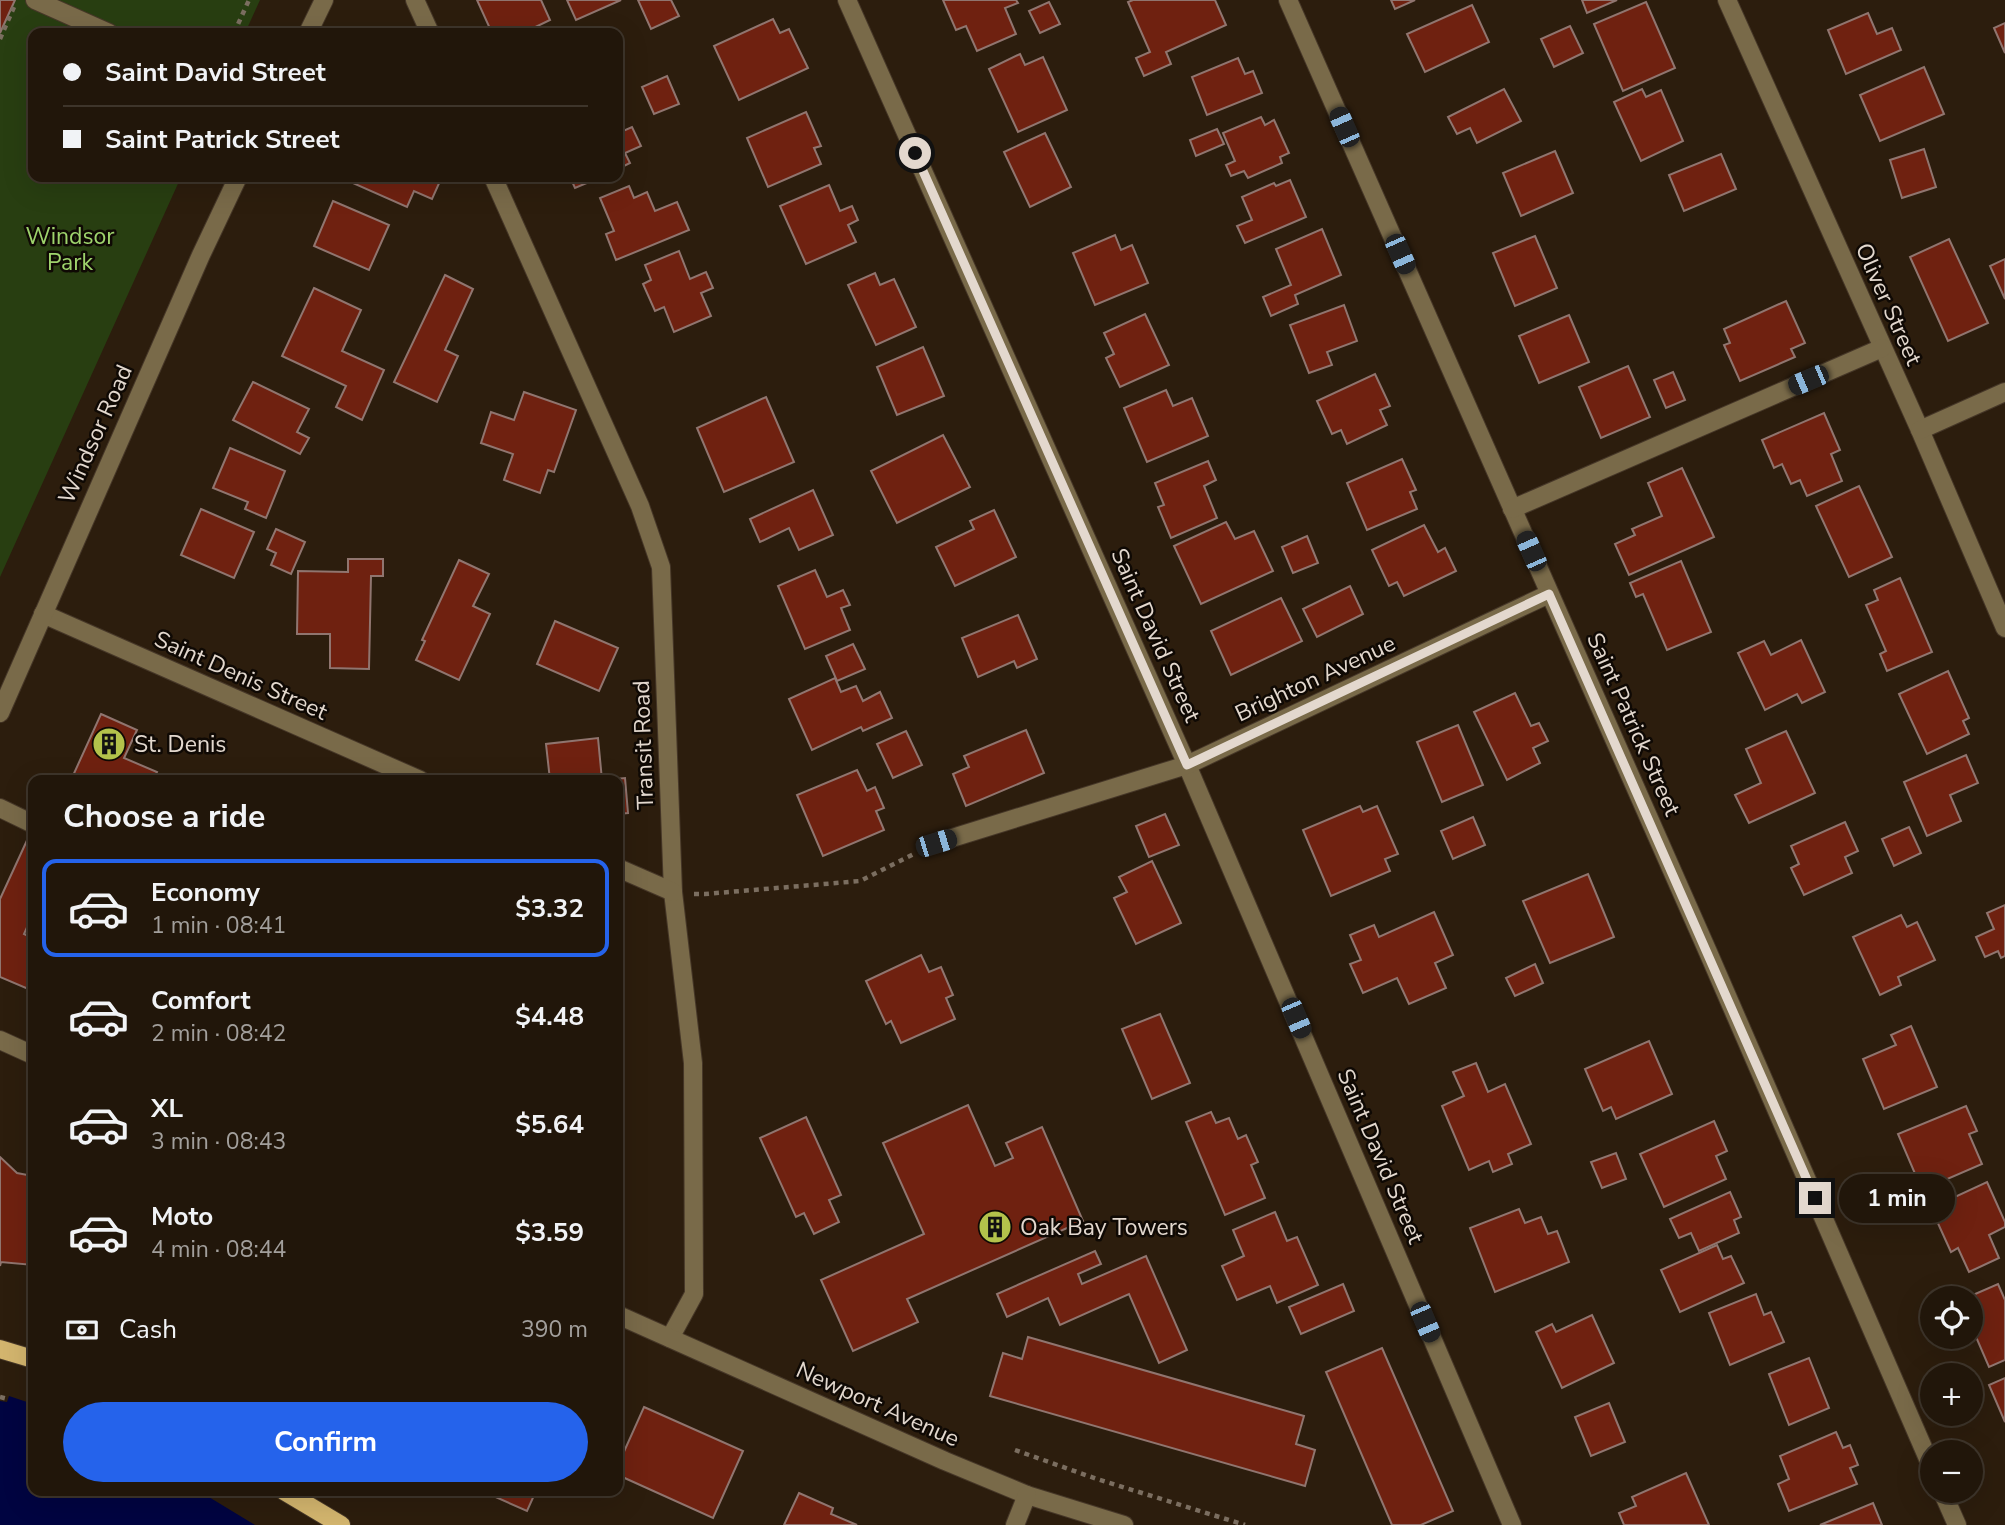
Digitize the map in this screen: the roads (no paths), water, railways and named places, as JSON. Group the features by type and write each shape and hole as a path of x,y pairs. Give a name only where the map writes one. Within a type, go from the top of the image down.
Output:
{"main road":[{"path":"0,1349 28,1357"},
{"path":"292,1496 341,1525"}],"street":[{"path":"35,0 98,28"},
{"path":"310,28 324,0"},
{"path":"415,0 428,28"},
{"name":"Saint David Street","path":"847,0 1187,765 1512,1525"},
{"name":"Saint Patrick Street","path":"1288,0 1714,965 1920,1440"},
{"name":"Oliver Street","path":"1727,0 1920,430 2005,628"},
{"name":"Windsor Road","path":"0,713 236,182"},
{"name":"Transit Road","path":"496,182 639,506 662,567 673,892 694,1063 694,1294 670,1338"},
{"path":"1512,509 1882,348"},
{"path":"1920,430 2005,391"},
{"name":"Brighton Avenue","path":"936,843 1187,765 1549,594"},
{"name":"Saint Denis Street","path":"43,614 409,775"},
{"path":"0,808 28,822"},
{"path":"623,870 673,892"},
{"path":"0,1040 28,1053"},
{"name":"Newport Avenue","path":"623,1317 945,1461 1027,1495 1124,1525"},
{"path":"1015,1525 1027,1495"},
{"path":"1947,1503 1957,1525"}],"place":[{"name":"St. Denis","path":"109,744"},
{"name":"Oak Bay Towers","path":"995,1227"}],"park label":[{"name":"Windsor Park","path":"70,249"}]}
